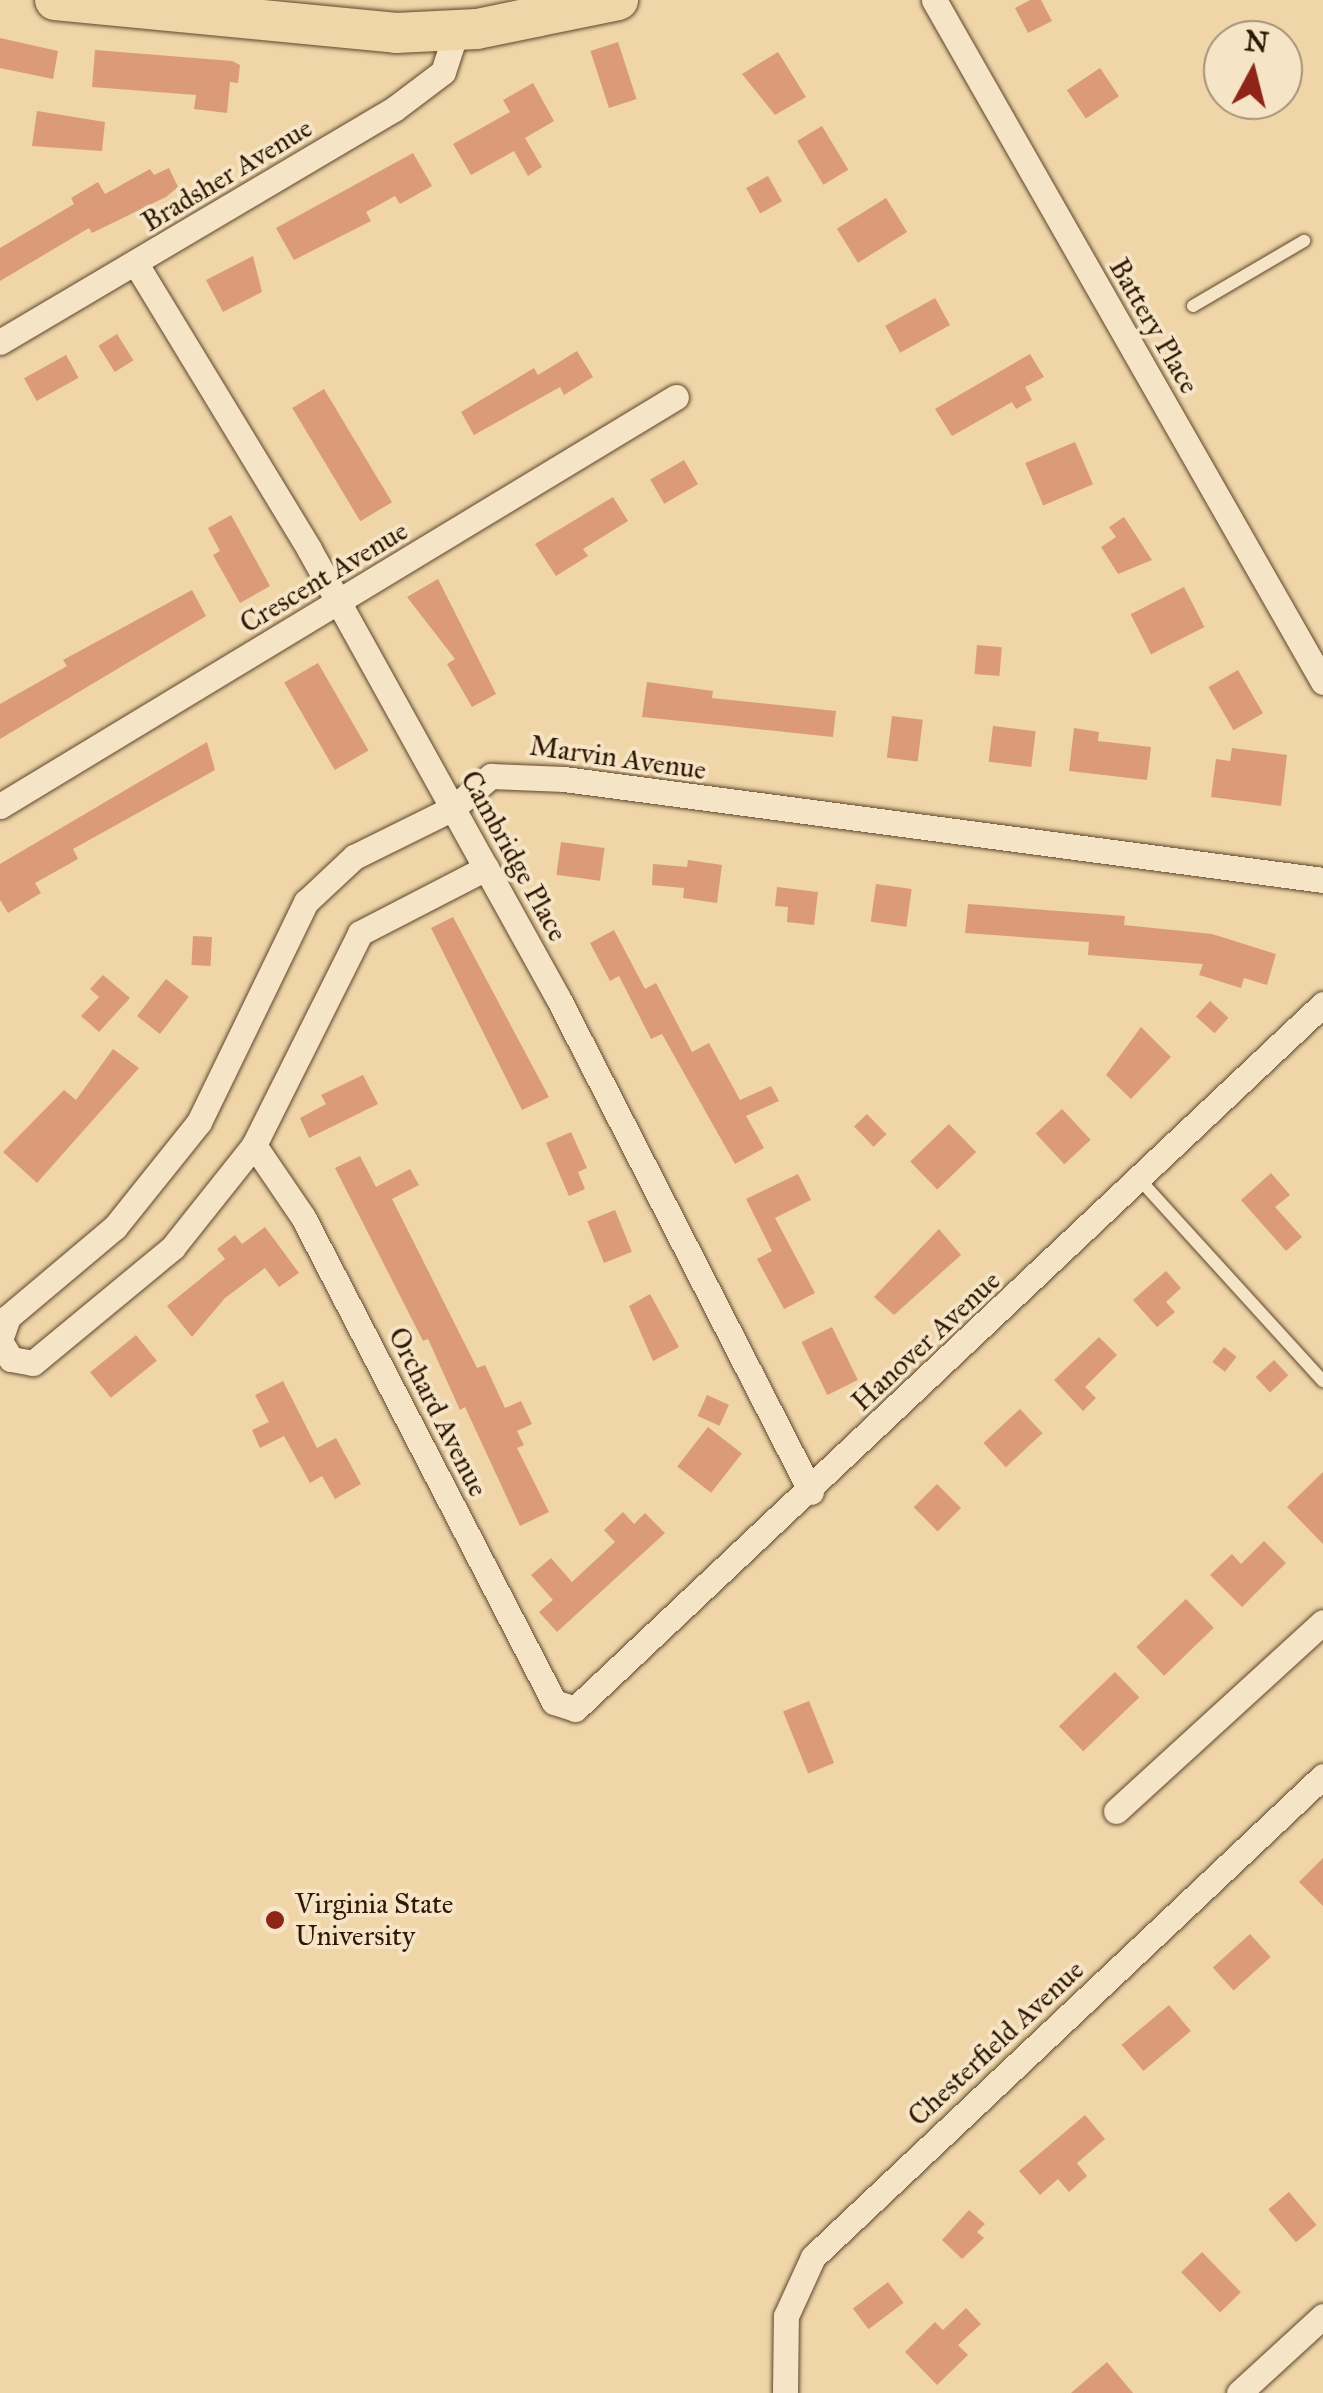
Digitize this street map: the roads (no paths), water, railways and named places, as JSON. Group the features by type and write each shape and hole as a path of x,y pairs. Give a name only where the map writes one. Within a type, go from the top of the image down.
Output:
{"main road":[{"path":"56,0 362,32 456,32 618,0"}],"street":[{"name":"Battery Place","path":"934,0 1323,682"},
{"name":"Bradsher Avenue","path":"0,342 136,264 427,86 452,58 456,32"},
{"name":"Cambridge Place","path":"136,264 339,603 486,868 811,1492"},
{"name":"Crescent Avenue","path":"0,806 676,397"},
{"name":"Marvin Avenue","path":"486,868 360,933 254,1145 188,1232 58,1346 33,1364 22,1364 0,1340 8,1317 115,1227 199,1122 306,902 354,857 453,808 477,783 513,774 1323,880"},
{"name":"Hanover Avenue","path":"564,1708 585,1705 1323,1004"},
{"name":"Orchard Avenue","path":"254,1145 303,1217 554,1702 564,1708"},
{"path":"1116,1812 1323,1622"},
{"name":"Chesterfield Avenue","path":"784,2393 786,2316 813,2258 1323,1776"},
{"path":"1239,2393 1323,2316"}],"lane":[{"path":"1193,306 1304,241"},
{"path":"1140,1180 1323,1381"}],"place":[{"name":"Virginia State University","path":"275,1920"}]}
